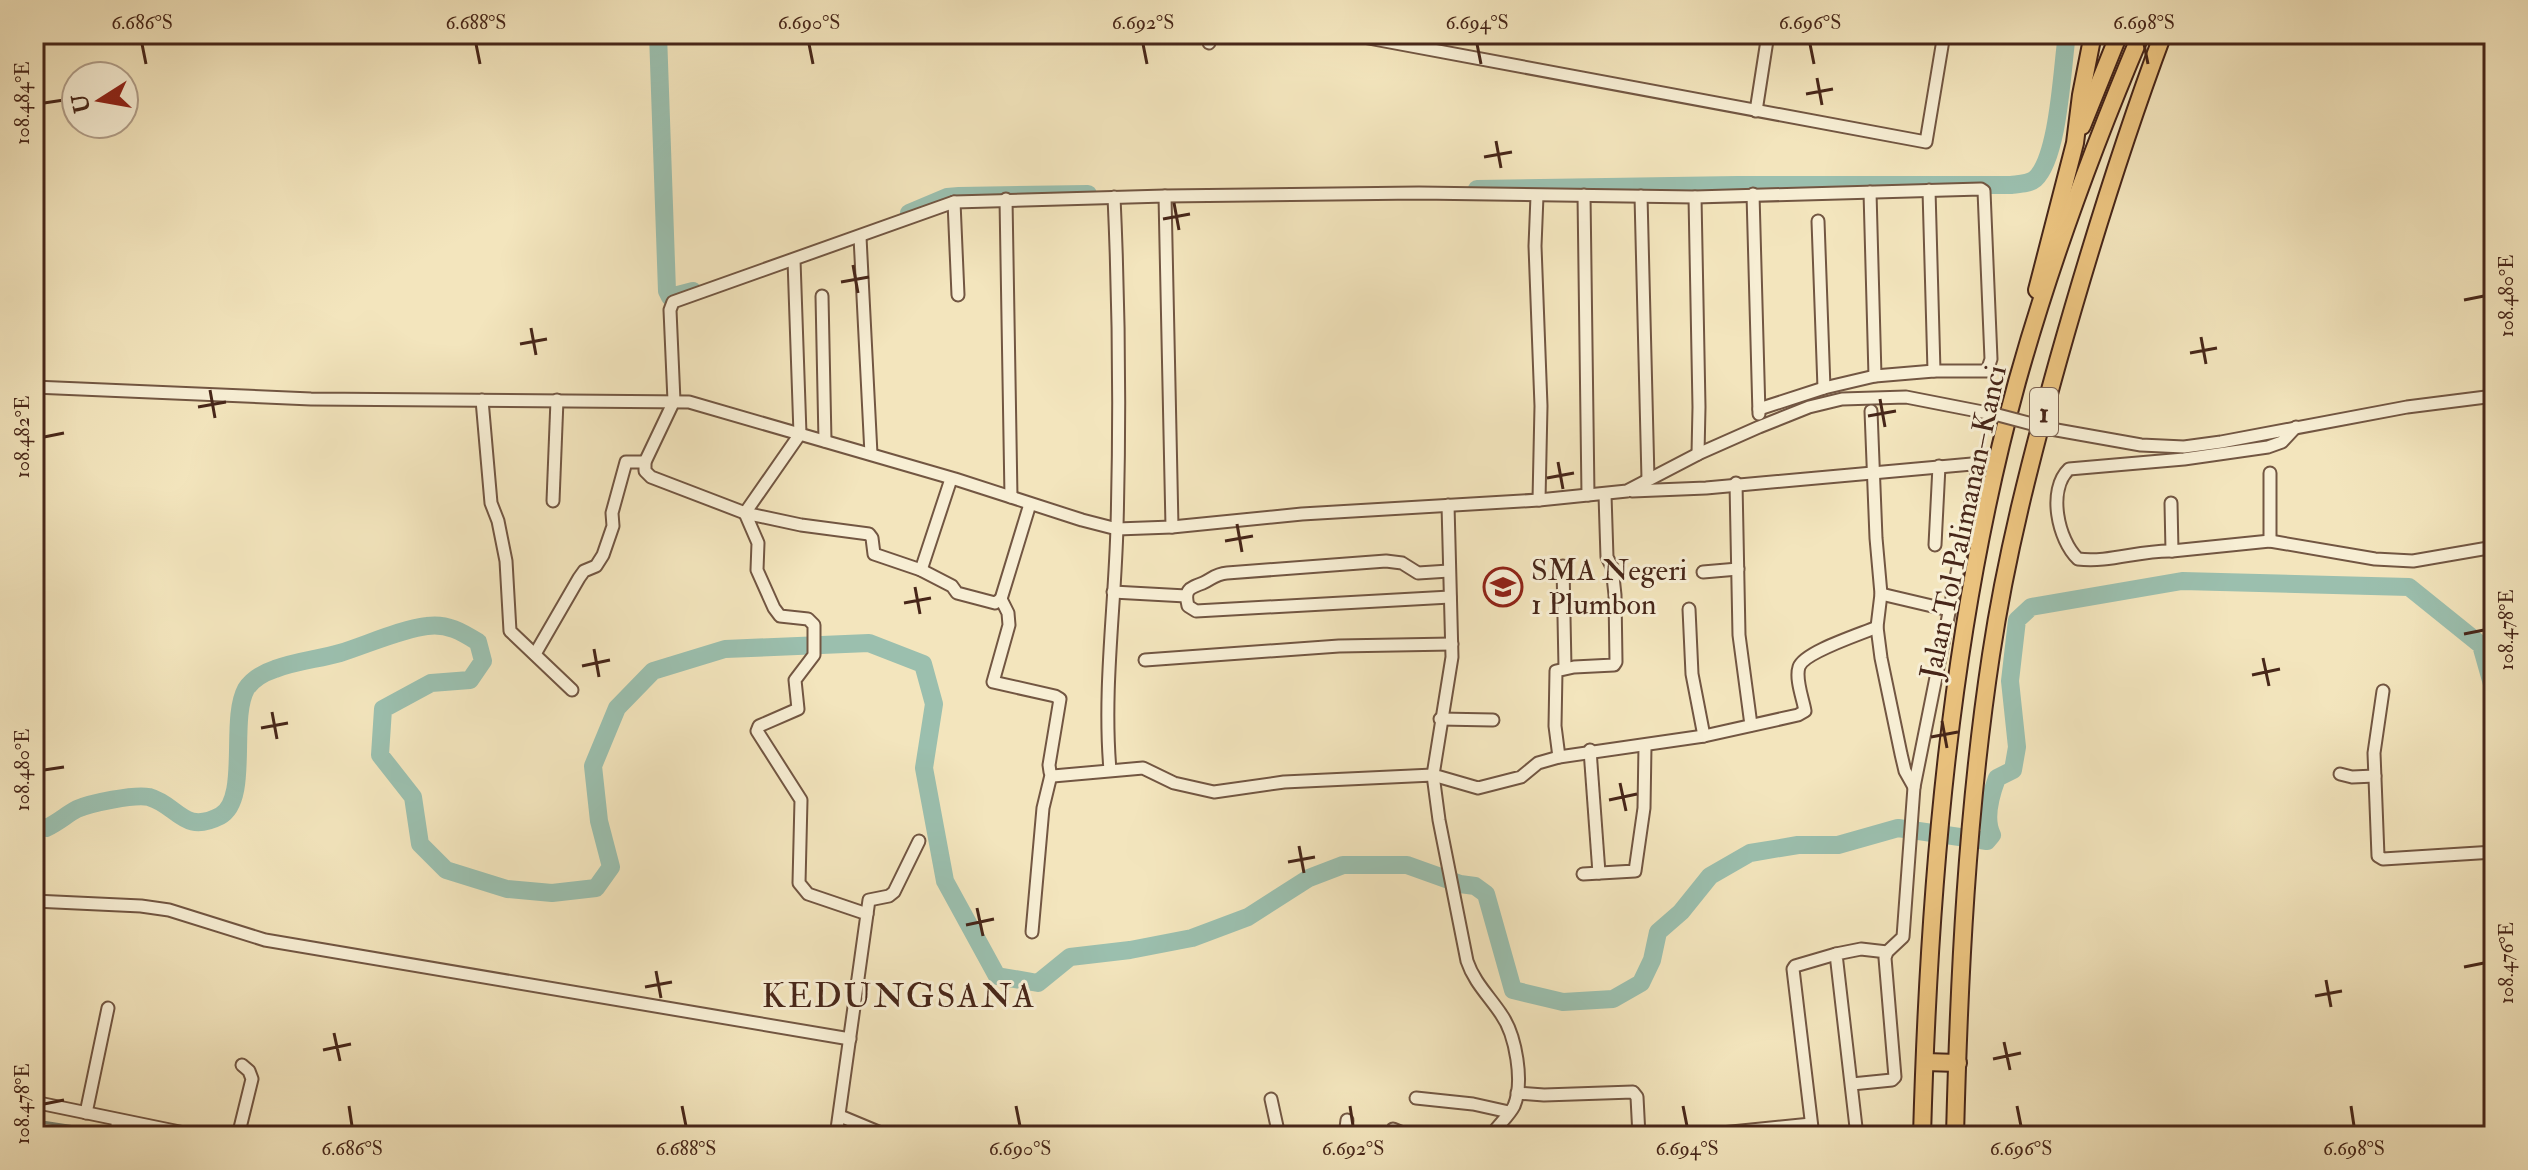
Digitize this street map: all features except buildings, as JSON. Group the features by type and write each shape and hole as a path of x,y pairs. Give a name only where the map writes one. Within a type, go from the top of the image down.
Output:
{"highway":[{"path":"2075,143 2093,34"},
{"path":"2017,381 2053,221 2075,143 2119,34"},
{"name":"Jalan Tol Palimanan–Kanci","path":"1922,1136 1941,800 1963,643 1993,482 2017,381 2068,224 2110,105 2141,34"},
{"name":"Jalan Tol Palimanan–Kanci","path":"1955,1136 1974,802 1991,655 2021,493 2081,277 2163,34"},
{"path":"1925,1062 1958,1063"}],"street":[{"path":"1347,34 1926,142 1944,34"},
{"path":"1756,111 1768,34"},
{"path":"1030,504 1001,599 995,603 957,593 952,586 921,570 874,554 869,534 801,525 745,513 651,477 645,471 645,462 674,401 671,304 954,202 1396,193 1695,197 1981,189 1985,195 1991,359 1988,369 1983,373 1934,371 1875,376 1824,388 1759,409"},
{"path":"1929,190 1934,371"},
{"path":"1870,192 1875,376"},
{"path":"1753,194 1759,427"},
{"path":"1584,195 1588,495"},
{"path":"1165,196 1172,527"},
{"path":"1537,196 1535,246 1541,406 1539,500"},
{"path":"1641,196 1648,479"},
{"path":"1110,770 1109,672 1117,529 1114,197"},
{"path":"1695,197 1698,454"},
{"path":"1006,199 1011,497"},
{"path":"954,202 958,295"},
{"path":"1818,221 1824,388"},
{"path":"860,237 871,454"},
{"path":"745,513 800,434 794,260"},
{"path":"822,296 825,441"},
{"path":"34,387 299,399 674,401 704,405 1117,529 1539,500 1627,491 1706,488 1875,471 1976,465 1978,472 1914,787 1903,933 1899,942 1887,952 1884,961 1895,1077 1892,1080 1852,1084"},
{"path":"1627,491 1759,427 1809,407 1842,399 1880,396 1934,400 2051,429 2141,445 2184,447 2407,407 2494,396"},
{"path":"482,400 491,503 506,561 509,627 512,634 572,690"},
{"path":"553,501 557,400"},
{"path":"1871,411 1881,594 1877,627 1901,754 1905,771 1914,787"},
{"path":"2296,427 2282,442 2268,447 2184,459 2069,469 2063,474 2058,498 2059,524 2071,552 2078,559 2095,559 2140,551 2172,551 2270,541 2403,561 2494,547"},
{"path":"535,654 575,583 584,571 596,566 603,555 613,526 612,513 626,462 645,462"},
{"path":"1935,545 1939,466"},
{"path":"2270,473 2270,541"},
{"path":"921,570 951,479"},
{"path":"1736,483 1741,661 1751,725"},
{"path":"1559,757 1555,726 1556,673 1565,668 1614,665 1616,662 1615,595 1612,567 1607,557 1605,495"},
{"path":"2171,503 2172,551"},
{"path":"1448,505 1452,644 1433,775 1470,971 1503,1016 1515,1042 1517,1093 1513,1107 1494,1135"},
{"path":"745,513 758,543 757,570 774,608 786,618 810,620 815,628 815,652 795,680 797,711 759,726 757,732 801,800 803,819 798,875 801,888 814,897 867,914"},
{"path":"1449,571 1418,573 1402,563 1386,561 1216,574 1208,581 1190,587 1186,596 1188,606 1193,611 1450,597"},
{"path":"1563,566 1565,668"},
{"path":"1703,572 1738,569"},
{"path":"1113,592 1186,596"},
{"path":"1881,594 1949,610"},
{"path":"1001,599 1008,613 1009,625 993,682 1060,699 1049,765 1051,775 1043,808 1032,932"},
{"path":"1689,609 1693,683 1704,736"},
{"path":"1051,775 1143,768 1174,783 1214,792 1284,782 1433,775 1478,788 1519,777 1538,763 1559,757 1590,750 1645,746 1704,736 1804,713 1798,670 1802,663 1834,644 1877,627"},
{"path":"1145,660 1339,646 1452,644"},
{"path":"2383,691 2374,753 2377,851 2380,858 2419,859 2494,852"},
{"path":"1440,719 1493,720"},
{"path":"1583,874 1635,871 1644,808 1645,746"},
{"path":"1590,750 1599,873"},
{"path":"2340,774 2375,776"},
{"path":"836,1136 869,900 889,896 895,891 919,841"},
{"path":"34,901 169,910 265,940 362,954 717,1019 850,1039"},
{"path":"1692,1136 1812,1130 1794,967 1861,949 1887,952"},
{"path":"1836,954 1857,1136"},
{"path":"86,1113 108,1008"},
{"path":"238,1136 252,1079 242,1065"},
{"path":"1517,1093 1633,1092 1637,1097 1639,1136"},
{"path":"1416,1098 1509,1112"},
{"path":"1271,1099 1278,1131 1283,1136"},
{"path":"34,1118 36,1102 199,1136"},
{"path":"840,1116 888,1136"},
{"path":"115,1136 118,1120"},
{"path":"1345,1136 1347,1120"},
{"path":"1393,1129 1410,1136"}],"waterway":[{"path":"658,34 667,291 670,297 693,291"},
{"path":"1477,189 2027,183 2035,179 2043,168 2049,152 2058,111 2067,34"},
{"path":"909,213 947,197 1088,194"},
{"path":"34,824 46,828 83,807 133,797 149,797 182,817 197,822 220,816 229,807 234,794 241,703 246,689 255,679 283,666 340,653 406,630 441,626 478,642 483,661 470,680 431,683 383,709 380,755 413,797 420,844 446,870 507,889 552,893 596,888 611,867 599,821 593,766 617,708 653,671 725,649 869,643 923,664 934,704 924,768 945,881 997,976 1038,983 1070,957 1192,938 1248,917 1309,878 1343,865 1407,865 1460,884 1475,886 1486,894 1513,990 1563,1002 1613,999 1641,983 1652,960 1658,932 1681,912 1710,876 1750,853 1798,845 1838,845 1898,828 1987,841 1992,835 1988,814 1997,778 2013,770 2017,747 2010,681 2017,620 2031,607 2182,581 2409,587 2481,645 2494,691"},
{"path":"36,1121 107,1132"},
{"path":"123,1134 137,1136"}],"place":[{"name":"SMA Negeri 1 Plumbon","path":"1503,587"}],"district":[{"name":"KEDUNGSANA","path":"899,995"}]}
